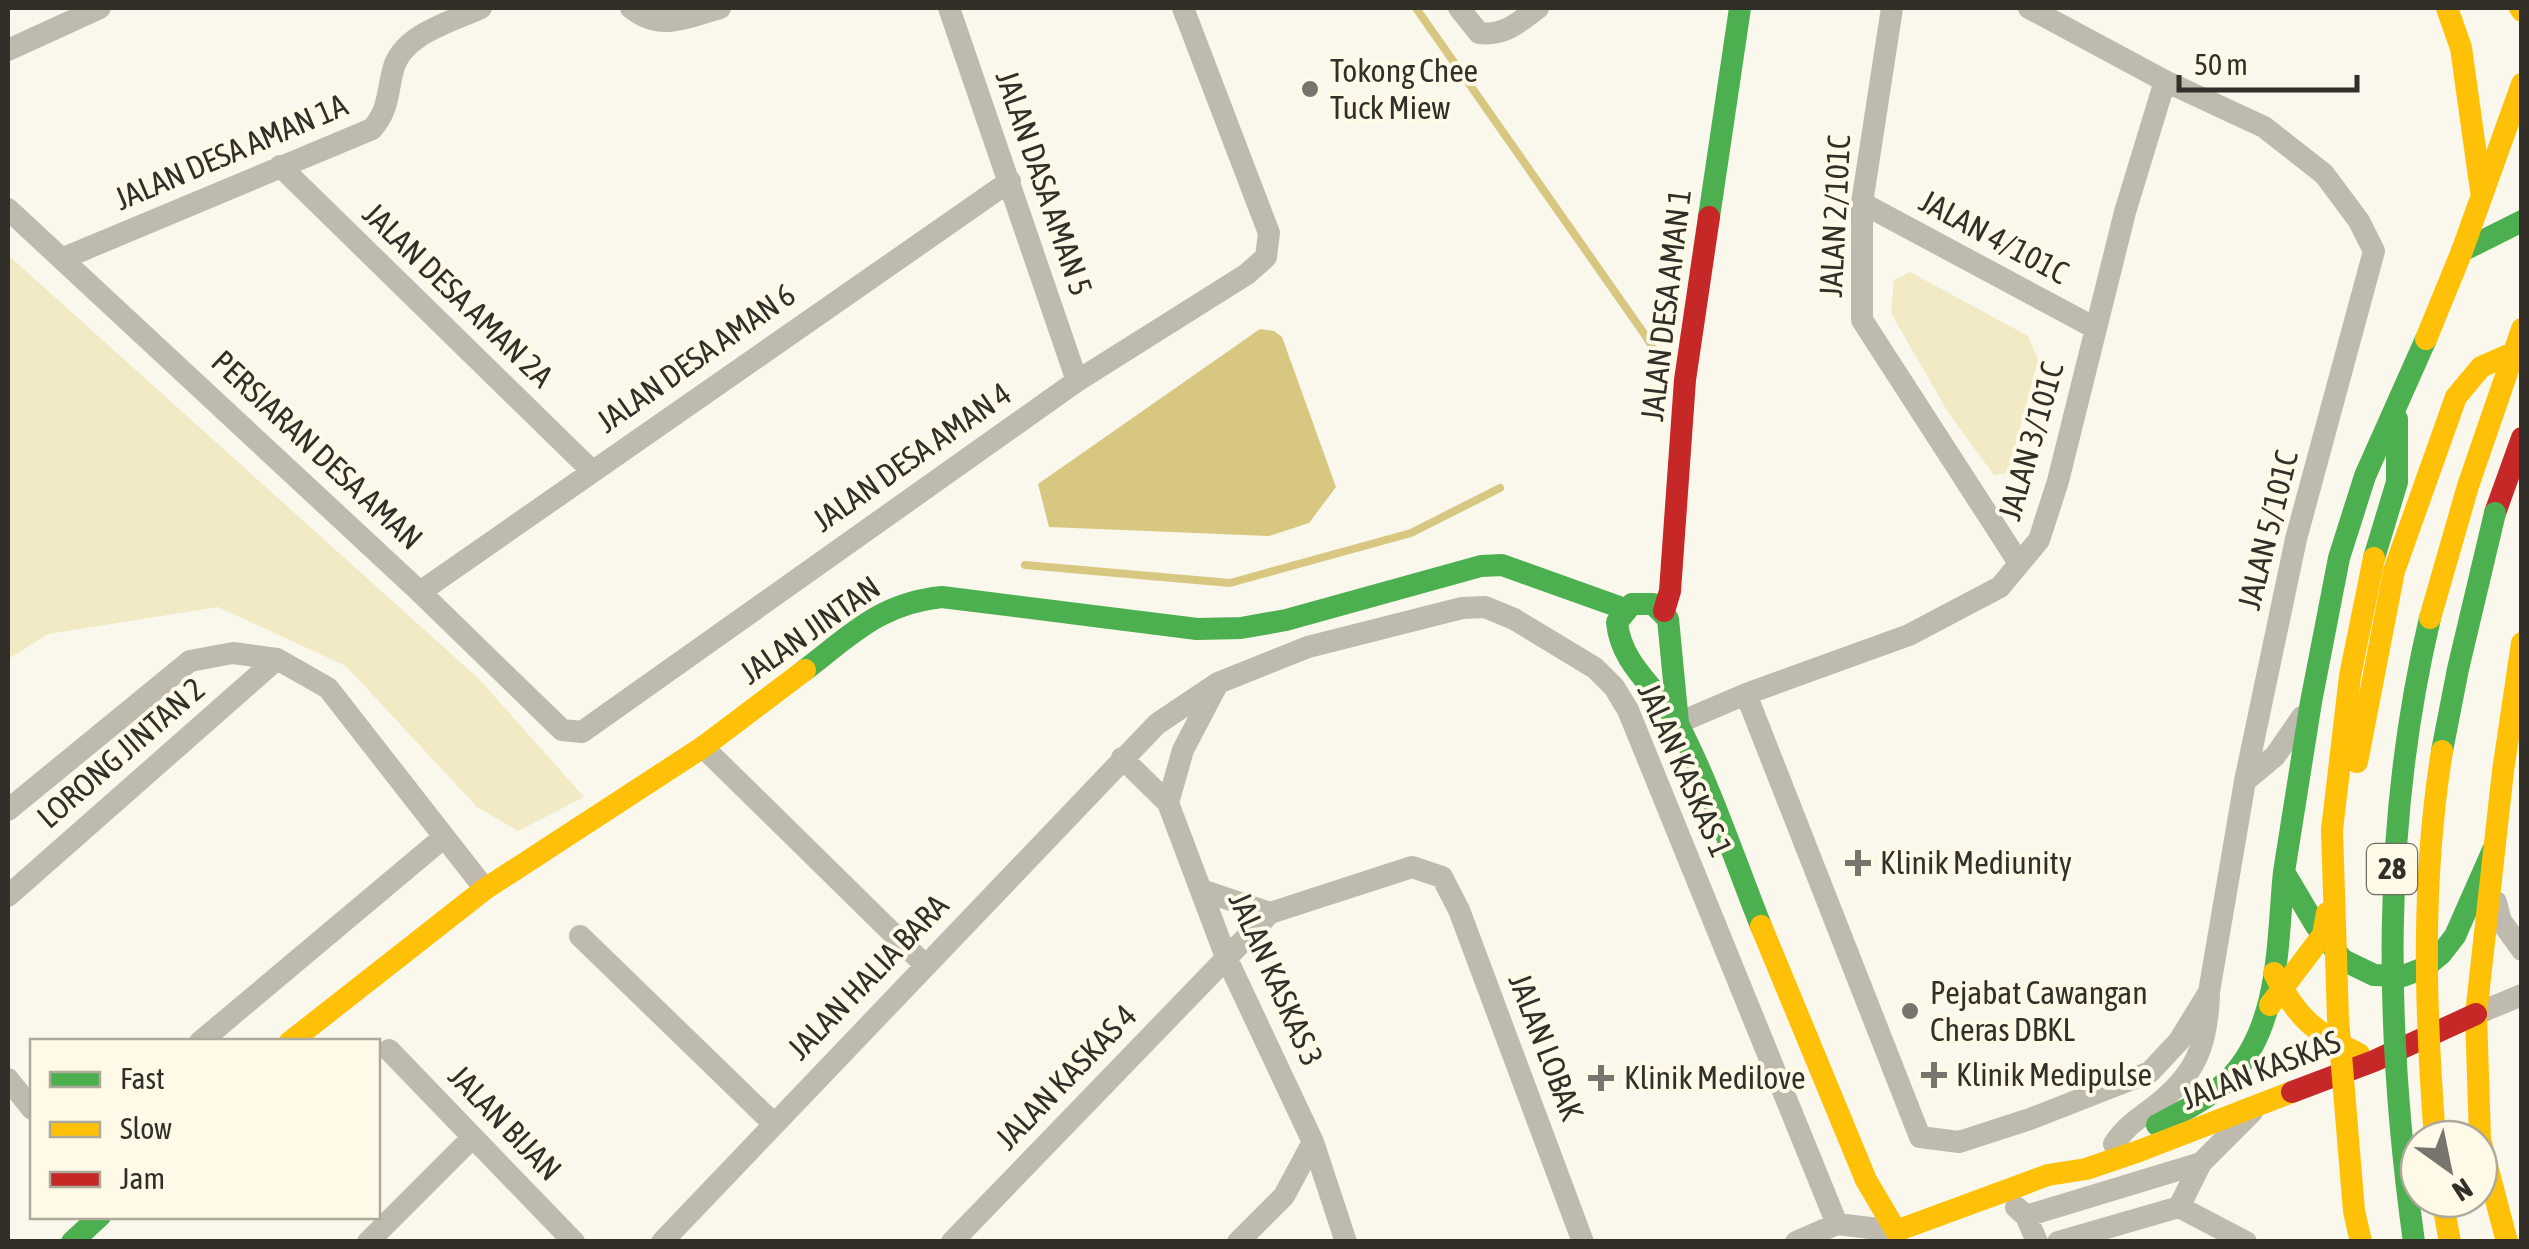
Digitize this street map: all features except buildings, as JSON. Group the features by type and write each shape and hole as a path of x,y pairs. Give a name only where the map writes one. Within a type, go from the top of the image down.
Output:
{"main road":[{"name":"JALAN DESA AMAN 1","path":"1664,611 1670,591 1685,380 1740,8"},
{"path":"2447,8 2461,48 2482,194"},
{"path":"2048,1174 2176,1117 2225,1084 2250,1055 2275,988 2284,872 2311,702 2340,558 2365,476 2398,410 2462,251 2522,84"},
{"path":"2462,251 2522,221"},
{"name":"28","path":"2414,1242 2389,993 2392,864 2405,748 2424,646 2461,502 2522,329"},
{"path":"2275,988 2323,935 2394,570 2456,397 2481,367 2506,356 2522,358"},
{"path":"2361,1242 2354,1211 2338,1019 2332,830 2350,676 2374,558 2397,482 2398,410"},
{"name":"28","path":"2434,1119 2425,930 2438,772 2457,658 2495,513 2522,438"},
{"name":"JALAN JINTAN","path":"294,1039 485,889 704,748 880,613 912,600 942,596 1197,630 1241,628 1286,620 1481,566 1502,565 1625,608"},
{"path":"1522,570 1588,621 1620,641 1639,654 1648,654 1664,645 1670,628 1664,611 1649,602 1625,608 1617,622 1620,641 1632,664 1678,723 1866,1180 1898,1236"},
{"path":"1668,637 1678,723"},
{"path":"2507,1242 2480,1139 2476,1014 2522,643"},
{"path":"2284,872 2340,959 2369,975 2397,979 2421,970 2448,948 2464,923 2494,850"},
{"path":"2275,988 2308,1027 2374,1061"},
{"name":"JALAN KASKAS","path":"1898,1236 2000,1191 2048,1174 2086,1170 2258,1106 2374,1061 2476,1014"},
{"path":"72,1242 97,1219"}],"street":[{"path":"8,50 100,8"},
{"name":"JALAN DESA AMAN 1A","path":"64,258 372,129 387,106 393,67 401,51 481,8"},
{"path":"632,8 646,20 667,22 720,8"},
{"name":"JALAN DASA AMAN 5","path":"949,8 1077,381"},
{"name":"JALAN DESA AMAN 4","path":"582,732 1077,381 1248,274 1266,256 1269,233 1183,8"},
{"path":"1459,8 1478,33 1494,35 1510,30 1538,8"},
{"name":"JALAN 2/101C","path":"1892,8 1862,203 1862,320 2020,563"},
{"name":"JALAN 5/101C","path":"2029,8 2164,81 2264,127 2324,174 2359,220 2374,251 2296,540 2245,781 2209,992 2208,1025 2194,1069 2171,1094 2125,1128 2114,1144"},
{"name":"JALAN 3/101C","path":"1678,723 1909,635 2000,587 2039,540 2164,81"},
{"name":"JALAN DESA AMAN 2A","path":"280,166 591,470"},
{"name":"JALAN DESA AMAN 6","path":"420,592 1010,181"},
{"name":"JALAN 4/101C","path":"1862,203 2095,328"},
{"name":"PERSIARAN DESA AMAN","path":"8,208 420,592 562,730 582,732"},
{"name":"JALAN KASKAS 1","path":"1122,758 1157,724 1218,683 1308,647 1473,608 1485,607 1514,619 1595,668 1614,687 1628,710 1836,1224"},
{"name":"LORONG JINTAN 2","path":"8,810 190,661 233,652 277,659 328,688 485,889"},
{"name":"LORONG JINTAN 2","path":"8,896 277,659"},
{"path":"1168,803 1183,750 1218,683"},
{"name":"JALAN 5/101C","path":"1746,694 1920,1137 1959,1142 2030,1120 2150,1072 2180,1041 2209,992"},
{"path":"2245,781 2276,756 2311,702"},
{"path":"704,748 924,965"},
{"name":"JALAN KASKAS 3","path":"1122,758 1168,803 1226,957 1313,1142 1346,1242"},
{"name":"JALAN HALIA BARA","path":"662,1242 1122,758"},
{"path":"204,1039 444,838"},
{"name":"JALAN LOBAK","path":"1270,913 1412,868 1442,877 1459,910 1583,1242"},
{"path":"2490,884 2501,921 2522,950"},
{"path":"1201,890 1270,913 1226,957"},
{"path":"580,936 774,1124"},
{"name":"JALAN KASKAS 4","path":"952,1242 1226,957"},
{"path":"2476,1014 2522,995"},
{"name":"JALAN BIJAN","path":"389,1050 574,1242"},
{"path":"8,1079 30,1106"},
{"path":"2178,1207 2201,1163 2258,1106"},
{"path":"368,1242 473,1137"},
{"path":"1238,1242 1284,1196 1313,1142"},
{"path":"2026,1216 2201,1163"},
{"path":"2000,1191 2026,1216 2038,1242"},
{"path":"2058,1242 2178,1207 2246,1242"},
{"path":"1796,1242 1836,1224"},
{"name":"JALAN KASKAS","path":"1836,1224 1898,1236"},
{"name":"JALAN KASKAS","path":"1870,1242 1898,1236"}],"shaded area":[{"path":"8,255 479,679 584,797 518,831 477,807 346,666 218,607 48,634 8,659"},
{"path":"1910,272 2028,336 2038,360 2008,473 1994,475 1949,414 1891,313 1894,280"},
{"path":"1260,329 1282,337 1336,487 1309,523 1269,536 1049,527 1038,484"}],"waterway":[{"path":"1416,8 1645,335 1653,348 1650,364"},
{"path":"1025,565 1230,583 1411,533 1500,488"}],"traffic: fast":[{"path":"1709,217 1740,8"},
{"path":"2462,251 2522,221"},
{"path":"2426,339 2365,476 2339,558 2284,872 2316,926 2343,960 2374,975 2403,976 2424,968 2455,936 2493,850"},
{"path":"2374,558 2397,482 2397,419"},
{"path":"2442,751 2495,513"},
{"path":"805,670 884,613 942,597 1197,629 1241,628 1286,620 1481,566 1502,565 1625,609"},
{"path":"1678,723 1668,619 1653,604 1632,604 1617,622 1620,638 1633,665 1671,713 1691,750 1761,926"},
{"path":"2414,1242 2397,1085 2393,929 2403,773 2430,618"},
{"path":"2157,1125 2204,1099 2229,1079 2259,1034 2273,981 2284,872"},
{"path":"72,1242 97,1219"}],"traffic: slow":[{"path":"2447,8 2461,48 2481,191"},
{"path":"2426,339 2522,84"},
{"path":"2430,618 2468,486 2522,329"},
{"path":"2357,762 2394,571 2456,397 2481,367 2506,356 2522,357"},
{"path":"2361,1242 2354,1211 2338,1019 2332,830 2350,676 2374,558"},
{"path":"2507,1242 2480,1139 2476,1014 2503,771 2522,643"},
{"path":"294,1039 485,889 703,747 805,670"},
{"path":"2434,1119 2428,896 2442,751"},
{"path":"2270,1005 2323,935 2327,913"},
{"path":"1761,926 1866,1180 1896,1231 2048,1175 2086,1169 2139,1151 2292,1092"},
{"path":"2274,973 2308,1022 2359,1054"},
{"path":"2446,1219 2450,1242"}],"traffic: jam":[{"path":"1664,611 1670,591 1685,380 1709,217"},
{"path":"2495,513 2522,438"},
{"path":"2292,1092 2374,1061 2476,1014"}],"place":[{"name":"Tokong Chee Tuck Miew","path":"1310,89"},
{"name":"Klinik Mediunity","path":"1858,863"},
{"name":"Pejabat Cawangan Cheras DBKL","path":"1910,1011"},
{"name":"Klinik Medipulse","path":"1934,1075"},
{"name":"Klinik Medilove","path":"1601,1078"}]}
